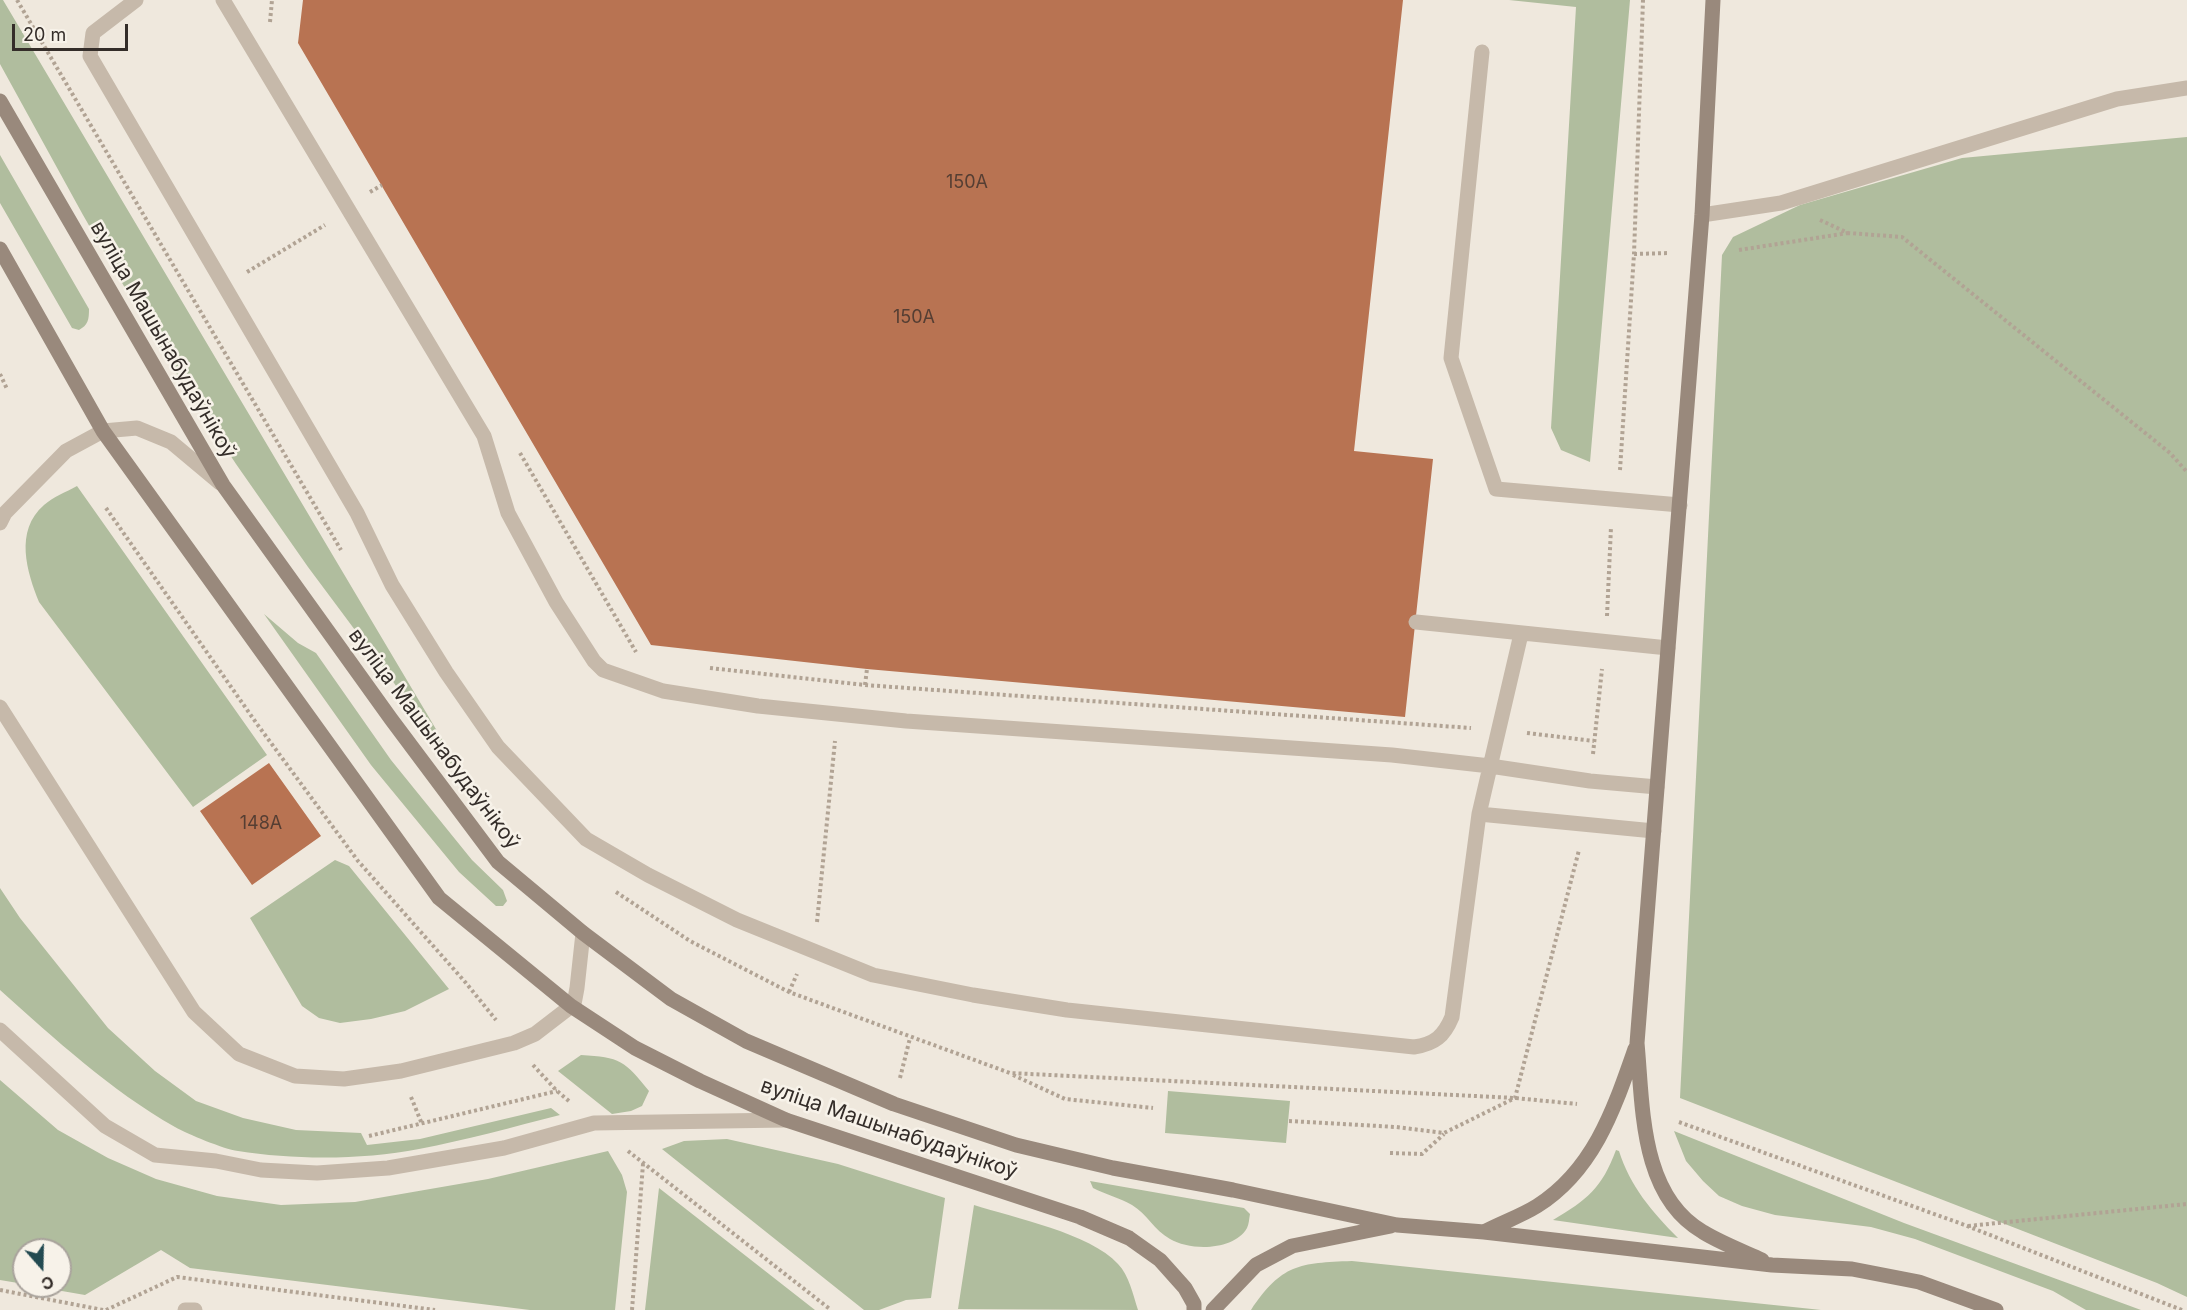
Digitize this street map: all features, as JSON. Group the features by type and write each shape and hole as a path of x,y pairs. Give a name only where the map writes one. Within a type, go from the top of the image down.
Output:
{"main road":[{"path":"1713,0 1702,216 1637,1043 1647,1147 1656,1175 1672,1206 1701,1231 1773,1265"},
{"name":"вуліца Машынабудаўнікоў","path":"0,101 223,485 391,719 498,862 583,933 671,999 746,1041 894,1104 1016,1145 1113,1168 1233,1190 1397,1225"},
{"name":"вуліца Машынабудаўнікоў","path":"0,249 103,431 439,898 571,1006 635,1048 700,1081 786,1120 1080,1217 1129,1238 1160,1260 1185,1287 1194,1304 1194,1310"},
{"path":"1484,1232 1538,1206 1573,1178 1594,1149 1613,1111 1637,1043"},
{"path":"1213,1310 1256,1264 1292,1246 1397,1225 1484,1232 1773,1265 1852,1269 1919,1282 1996,1310"}],"lane":[{"path":"136,0 93,33 90,56 357,513 392,585 446,672 498,747 586,839 648,875 737,920 873,975 973,994 1067,1010 1358,1042 1414,1047 1429,1045 1446,1031 1452,1017 1479,814 1521,633"},
{"path":"223,0 484,436 508,513 556,602 603,670 663,691 758,706 999,729 1309,748 1490,766 1590,782 1657,787"},
{"path":"1482,52 1451,358 1496,489 1680,505"},
{"path":"1702,216 1781,202 2117,99 2187,88"},
{"path":"0,524 5,513 66,451 103,431 137,428 171,442 223,485"},
{"path":"1416,622 1668,648"},
{"path":"0,707 194,1012 239,1054 295,1076 344,1079 401,1071 514,1043 535,1034 574,1004 578,988 583,933"},
{"path":"1479,814 1654,831"},
{"path":"0,1030 105,1125 155,1155 216,1161 261,1170 317,1173 388,1168 504,1148 594,1123 786,1120"},
{"path":"185,1310 195,1310"}],"path":[{"path":"18,0 347,559"},
{"path":"270,29 272,0"},
{"path":"1620,470 1634,254 1643,0"},
{"path":"194,302 349,211 368,193 382,185"},
{"path":"1781,202 1848,233"},
{"path":"1739,250 1848,233 1902,237 2170,453 2187,472"},
{"path":"1634,254 1670,253"},
{"path":"0,374 7,389"},
{"path":"517,447 641,660"},
{"path":"106,508 257,724 358,861 466,983"},
{"path":"1590,782 1605,641 1611,528"},
{"path":"700,667 865,685 1498,730 1594,741"},
{"path":"789,992 809,948 816,925 838,714 865,685 867,669"},
{"path":"1390,1153 1422,1154 1444,1133 1515,1098 1586,824"},
{"path":"612,889 690,941 789,992 1010,1073 1065,1099 1154,1108"},
{"path":"894,1104 910,1038"},
{"path":"1010,1073 1515,1098 1576,1104"},
{"path":"369,1137 556,1091"},
{"path":"1289,1121 1396,1127 1444,1133"},
{"path":"1679,1122 1967,1227 2182,1310"},
{"path":"632,1310 643,1164 831,1310"},
{"path":"1967,1227 2187,1204"},
{"path":"0,1290 105,1310 177,1277 435,1310"}],"green space":[{"path":"0,0 3,0 465,778 450,763 308,567 236,464 159,347 0,64"},
{"path":"1509,0 1630,0 1590,462 1561,450 1551,428 1576,7"},
{"path":"2187,137 2187,1297 2157,1283 1680,1098 1722,255 1733,237 1800,205 1962,158"},
{"path":"0,155 89,309 87,322 79,330 72,328 0,203"},
{"path":"77,486 267,755 193,807 39,602 30,578 26,539 35,515 55,497"},
{"path":"264,614 298,643 316,653 391,760 472,860 503,890 507,901 503,906 496,906 459,872 371,765"},
{"path":"335,860 349,866 449,989 405,1011 340,1023 319,1018 302,1006 250,918"},
{"path":"0,888 20,918 108,1028 155,1071 196,1101 243,1118 296,1130 361,1133 367,1145 420,1139 551,1108 560,1115 437,1145 397,1153 352,1157 260,1154 238,1151 206,1141 175,1127 128,1097 84,1063 0,990"},
{"path":"581,1055 613,1059 627,1067 649,1091 642,1106 631,1111 612,1114 558,1071"},
{"path":"0,1080 58,1130 108,1158 156,1179 217,1196 281,1205 355,1202 488,1179 608,1151 622,1175 627,1192 615,1310 530,1310 190,1268 161,1250 85,1295 72,1293 72,1238 12,1238 12,1282 0,1280"},
{"path":"1168,1091 1290,1101 1286,1143 1165,1133"},
{"path":"1674,1131 1904,1223 2141,1310 2086,1310 2053,1291 1915,1239 1871,1227 1775,1215 1742,1206 1719,1196 1703,1181 1686,1161"},
{"path":"727,1139 838,1164 945,1198 931,1298 906,1300 879,1310 864,1310 662,1149 684,1141"},
{"path":"1616,1150 1619,1151 1629,1176 1643,1198 1678,1238 1553,1220 1592,1192 1605,1174"},
{"path":"1090,1181 1244,1208 1250,1214 1248,1225 1241,1236 1222,1245 1189,1246 1170,1239 1132,1205 1093,1188"},
{"path":"659,1188 815,1310 645,1310"},
{"path":"974,1205 1071,1235 1105,1253 1118,1264 1125,1274 1138,1310 958,1309"},
{"path":"1352,1261 1821,1310 1251,1310 1272,1283 1293,1269 1318,1263"}],"building":[{"path":"303,0 1403,0 1354,451 1433,459 1405,717 867,669 651,645 298,43"},
{"path":"269,763 321,836 252,885 200,811"}]}
